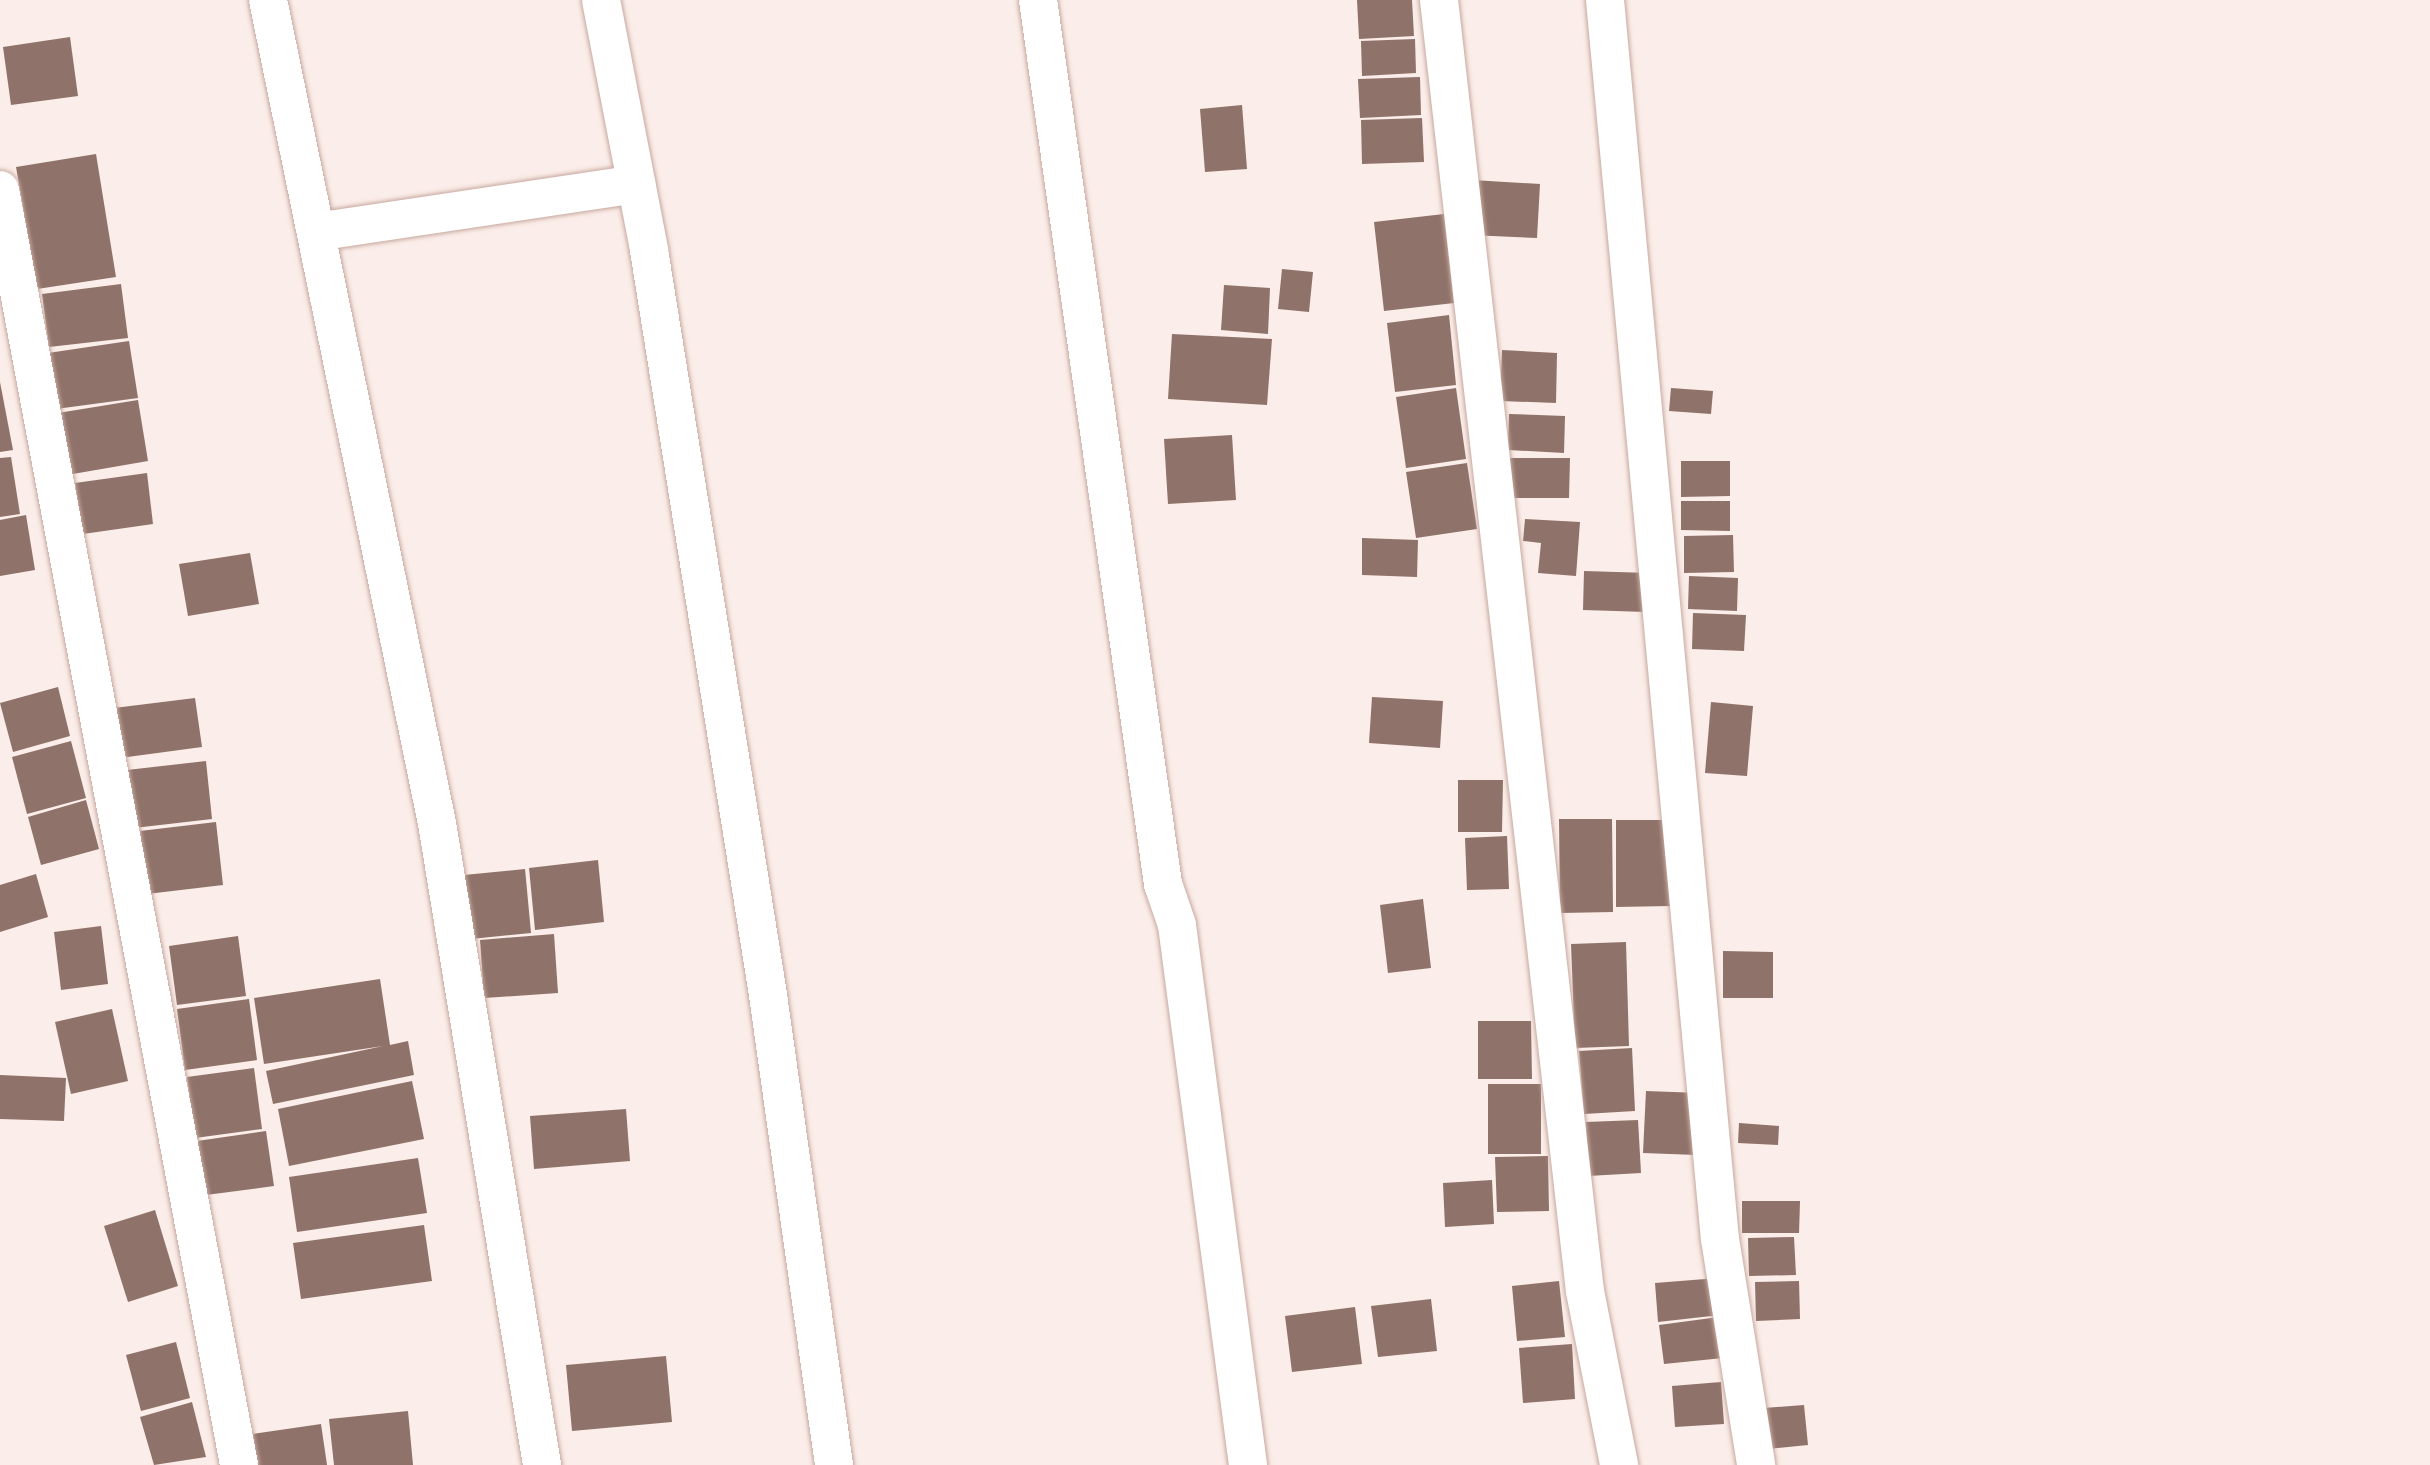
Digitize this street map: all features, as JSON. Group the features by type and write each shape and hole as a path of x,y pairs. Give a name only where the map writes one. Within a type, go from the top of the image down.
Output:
{"street":[{"path":"268,0 437,823 542,1465"},
{"path":"601,0 636,184 768,995 834,1465"},
{"path":"1038,0 1161,870 1177,925 1248,1465"},
{"path":"1439,0 1585,1291 1619,1465"},
{"path":"1605,0 1720,1239 1756,1465"},
{"path":"316,232 636,184"},
{"path":"0,190 239,1465"}],"building":[{"path":"1357,0 1412,0 1414,36 1359,39"},
{"path":"70,37 78,96 11,105 3,47"},
{"path":"1415,39 1416,73 1362,76 1361,41"},
{"path":"1420,77 1421,115 1360,118 1358,79"},
{"path":"1242,105 1247,169 1205,172 1200,109"},
{"path":"1422,118 1424,162 1362,164 1361,120"},
{"path":"96,154 116,277 37,289 16,167"},
{"path":"1472,180 1540,184 1537,238 1469,235"},
{"path":"1444,214 1454,303 1384,311 1374,222"},
{"path":"1282,269 1313,272 1309,312 1278,309"},
{"path":"121,284 128,338 49,347 42,294"},
{"path":"1224,285 1270,288 1268,334 1221,330"},
{"path":"1449,315 1456,385 1395,392 1387,323"},
{"path":"1172,334 1272,339 1267,405 1168,399"},
{"path":"129,341 138,398 56,409 48,353"},
{"path":"1502,350 1557,353 1556,403 1500,401"},
{"path":"0,382 13,450 0,452"},
{"path":"1456,388 1466,459 1406,468 1396,397"},
{"path":"1671,388 1713,391 1711,414 1669,411"},
{"path":"138,400 148,461 67,475 58,413"},
{"path":"1509,414 1565,416 1564,453 1508,450"},
{"path":"1232,435 1236,500 1168,504 1164,439"},
{"path":"11,457 20,514 0,517 0,458"},
{"path":"1508,458 1570,458 1569,498 1508,498"},
{"path":"1681,461 1730,461 1730,496 1681,497"},
{"path":"1467,463 1477,529 1416,538 1406,472"},
{"path":"147,473 153,524 83,534 75,483"},
{"path":"1681,501 1730,501 1730,531 1681,530"},
{"path":"26,515 35,570 0,576 0,520"},
{"path":"1525,519 1580,522 1576,576 1538,573 1541,543 1523,541"},
{"path":"1733,535 1734,572 1684,573 1684,536"},
{"path":"1362,538 1418,540 1417,577 1362,575"},
{"path":"250,553 259,604 188,616 179,564"},
{"path":"1584,571 1649,573 1647,612 1583,610"},
{"path":"1689,576 1738,578 1737,611 1688,609"},
{"path":"1693,613 1746,615 1744,651 1692,649"},
{"path":"58,687 70,736 13,752 0,703"},
{"path":"1372,697 1443,701 1440,748 1369,743"},
{"path":"195,698 202,747 120,758 114,708"},
{"path":"1711,702 1753,706 1747,776 1705,773"},
{"path":"71,741 86,798 27,814 12,757"},
{"path":"206,761 212,819 134,828 127,770"},
{"path":"1458,780 1503,780 1502,832 1458,832"},
{"path":"86,800 99,849 41,865 28,817"},
{"path":"1559,819 1612,819 1613,912 1560,913"},
{"path":"1616,820 1669,820 1670,906 1616,907"},
{"path":"216,822 223,885 147,894 140,831"},
{"path":"1507,836 1509,889 1467,890 1465,838"},
{"path":"598,860 604,922 535,930 529,868"},
{"path":"525,869 531,933 471,939 464,875"},
{"path":"36,874 48,917 0,932 0,885"},
{"path":"1423,899 1431,968 1388,973 1380,905"},
{"path":"101,926 108,984 61,990 54,932"},
{"path":"554,934 558,993 484,998 480,940"},
{"path":"238,936 246,996 177,1005 169,946"},
{"path":"1626,942 1629,1046 1575,1048 1571,944"},
{"path":"1723,951 1773,952 1773,998 1723,998"},
{"path":"380,979 390,1045 408,1041 414,1075 273,1104 266,1071 383,1046 264,1064 254,998"},
{"path":"249,999 257,1060 185,1070 177,1009"},
{"path":"112,1009 128,1081 71,1094 55,1022"},
{"path":"1478,1021 1531,1021 1532,1079 1478,1079"},
{"path":"1632,1048 1635,1111 1584,1114 1579,1051"},
{"path":"254,1068 262,1129 195,1138 187,1077"},
{"path":"0,1075 66,1078 64,1121 0,1119"},
{"path":"412,1081 424,1139 289,1166 278,1109"},
{"path":"1488,1084 1541,1084 1541,1154 1488,1154"},
{"path":"1646,1091 1700,1093 1697,1155 1643,1153"},
{"path":"626,1109 630,1161 534,1169 530,1116"},
{"path":"1638,1120 1641,1173 1588,1176 1586,1122"},
{"path":"1739,1123 1779,1126 1778,1145 1738,1143"},
{"path":"266,1131 274,1186 206,1195 197,1141"},
{"path":"1548,1156 1549,1211 1497,1212 1495,1157"},
{"path":"418,1158 427,1213 297,1232 289,1177"},
{"path":"1492,1180 1494,1224 1445,1227 1443,1183"},
{"path":"1742,1201 1800,1201 1799,1233 1742,1233"},
{"path":"155,1210 178,1286 128,1302 104,1226"},
{"path":"424,1225 432,1281 301,1299 293,1243"},
{"path":"1794,1237 1796,1275 1749,1276 1748,1238"},
{"path":"1718,1278 1720,1315 1658,1322 1655,1283"},
{"path":"1559,1281 1565,1337 1517,1341 1512,1286"},
{"path":"1799,1281 1800,1319 1756,1321 1755,1282"},
{"path":"1431,1299 1437,1351 1378,1357 1371,1306"},
{"path":"1355,1307 1362,1364 1292,1372 1285,1316"},
{"path":"1719,1317 1723,1358 1664,1364 1659,1325"},
{"path":"176,1342 190,1398 141,1411 126,1355"},
{"path":"1572,1344 1575,1399 1523,1403 1519,1348"},
{"path":"666,1356 672,1422 572,1431 566,1365"},
{"path":"1721,1382 1724,1424 1675,1427 1672,1386"},
{"path":"192,1402 206,1457 154,1465 140,1417"},
{"path":"1804,1405 1808,1445 1768,1449 1764,1408"},
{"path":"408,1411 413,1465 334,1465 329,1419"},
{"path":"321,1424 327,1465 257,1465 253,1434"}]}
